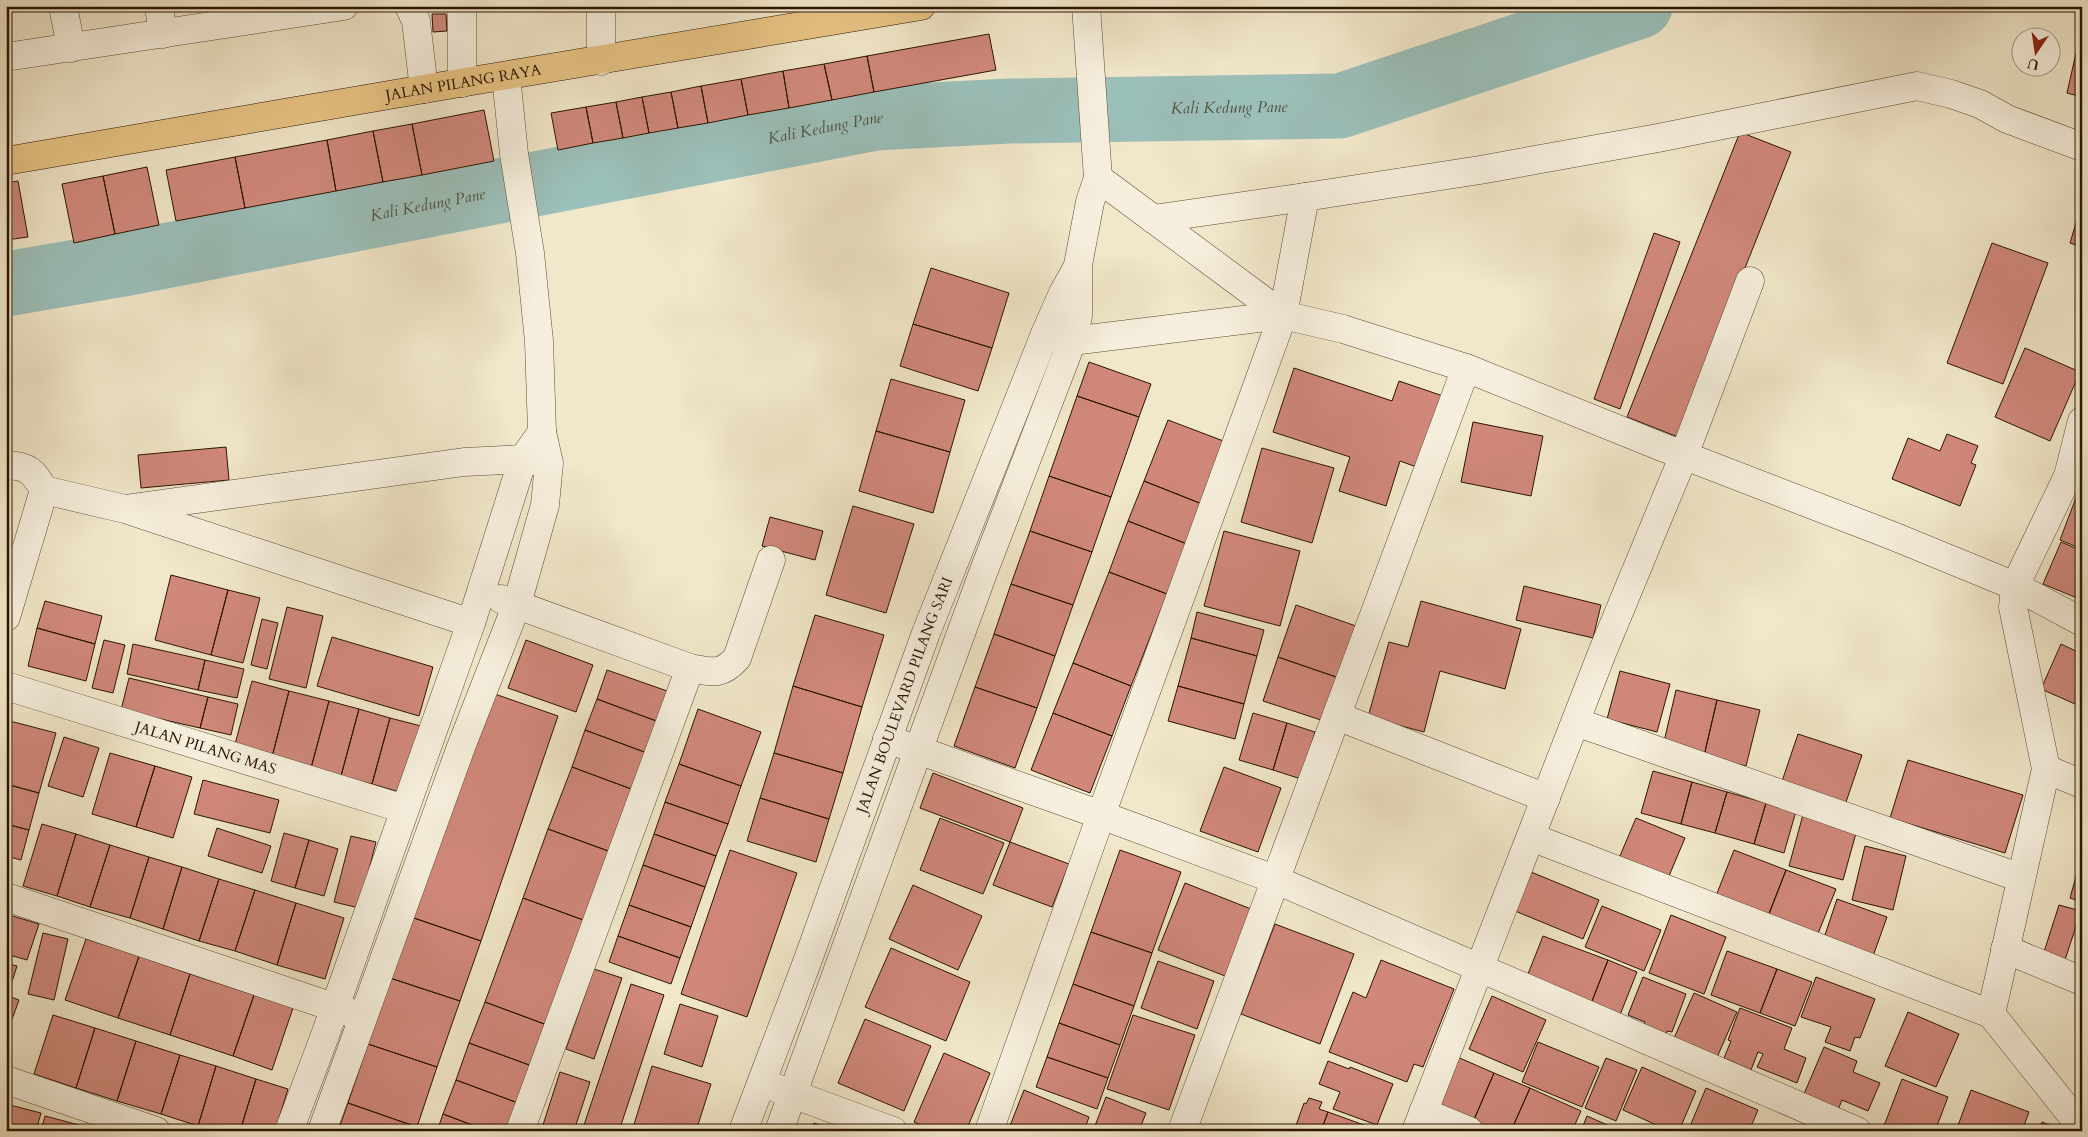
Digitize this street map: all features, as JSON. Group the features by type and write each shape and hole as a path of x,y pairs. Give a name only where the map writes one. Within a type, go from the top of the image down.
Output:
{"highway":[{"name":"JALAN PILANG RAYA","path":"6,161 424,88 601,61 829,14 921,6"}],"street":[{"path":"64,6 71,48"},
{"path":"158,6 163,34"},
{"path":"6,58 163,34 206,16 344,6"},
{"path":"409,6 416,21 424,88"},
{"path":"462,6 462,83"},
{"path":"601,6 601,61"},
{"name":"JALAN BOULEVARD PILANG SARI","path":"779,1131 983,573 1072,341 1078,316 1078,265 1098,168 1086,6"},
{"path":"289,1131 481,593 536,461 542,432 540,341 514,154 506,76"},
{"path":"1153,219 1480,170 1658,138 1917,86 1951,94 1980,104 2007,118 2082,147"},
{"path":"1098,168 1153,219 1282,315"},
{"path":"989,1131 1282,315 1306,197"},
{"name":"JALAN BOULEVARD PILANG SARI","path":"743,1131 806,965 887,739 1045,334 1062,293 1078,265"},
{"path":"1469,1131 1419,1121 1530,837 1684,455 1750,281"},
{"path":"1045,334 1072,341 1282,315 1343,329 1466,368 1893,536 2015,586 2082,622"},
{"path":"1182,1131 1274,879 1337,716 1466,368"},
{"path":"1991,1014 2046,769 2013,607 2015,586 2077,472 2082,421"},
{"path":"125,510 269,491 400,469 464,462 536,461"},
{"path":"322,1131 461,747 517,604 545,505 536,461"},
{"path":"6,465 19,465 30,470 44,490 125,510 471,623"},
{"path":"6,617 44,490"},
{"path":"481,593 517,604 690,668 716,672 728,667 737,658 771,560"},
{"path":"520,1131 690,668"},
{"name":"JALAN PILANG MAS","path":"6,686 404,809"},
{"path":"1337,716 1546,798"},
{"path":"1576,722 2022,878"},
{"path":"887,739 1274,879 1857,1131"},
{"path":"2046,769 2082,784"},
{"path":"1530,837 1991,1014 2082,1128"},
{"path":"6,897 364,1018"},
{"path":"2005,948 2082,981"},
{"path":"6,1080 95,1121 156,1131"},
{"path":"760,1083 893,1131"}],"building":[{"path":"432,14 446,14 447,31 433,32"},
{"path":"989,34 996,70 874,92 867,56"},
{"path":"2076,53 2082,54 2082,97 2067,93"},
{"path":"867,56 874,92 832,100 824,64"},
{"path":"824,64 832,100 789,108 783,71"},
{"path":"783,71 789,108 748,115 741,79"},
{"path":"741,79 748,115 708,123 701,86"},
{"path":"701,86 708,123 678,128 671,92"},
{"path":"671,92 678,128 649,133 642,97"},
{"path":"642,97 649,133 623,138 616,102"},
{"path":"616,102 623,138 593,143 586,107"},
{"path":"586,107 593,143 558,150 551,113"},
{"path":"484,110 494,161 422,175 412,124"},
{"path":"412,124 422,175 383,182 373,131"},
{"path":"373,131 383,182 336,191 327,140"},
{"path":"1740,132 1791,152 1678,437 1627,417"},
{"path":"327,140 336,191 245,208 235,157"},
{"path":"235,157 245,208 176,221 166,170"},
{"path":"147,167 159,225 115,234 103,176"},
{"path":"103,176 115,234 74,243 62,184"},
{"path":"18,181 28,237 6,240 6,183"},
{"path":"2082,203 2082,247 2070,243"},
{"path":"1654,233 1680,242 1620,409 1594,399"},
{"path":"1992,243 2048,263 2003,384 1947,363"},
{"path":"931,268 1009,293 992,348 913,324"},
{"path":"913,324 992,348 978,391 900,366"},
{"path":"2025,348 2080,372 2050,441 1995,417"},
{"path":"1089,362 1151,384 1139,417 1077,396"},
{"path":"1294,368 1392,401 1399,381 1446,397 1422,469 1400,461 1386,506 1339,491 1350,457 1273,432"},
{"path":"891,379 965,400 950,452 876,431"},
{"path":"1077,396 1139,417 1111,497 1049,476"},
{"path":"1168,420 1226,442 1202,504 1144,481"},
{"path":"1473,422 1543,436 1531,496 1461,482"},
{"path":"876,431 950,452 933,513 859,491"},
{"path":"1947,434 1978,446 1971,463 1976,465 1960,506 1892,479 1908,438 1940,451"},
{"path":"226,447 229,480 141,488 138,455"},
{"path":"1262,448 1334,468 1312,543 1241,522"},
{"path":"1049,476 1111,497 1092,552 1030,531"},
{"path":"1144,481 1202,504 1187,544 1128,521"},
{"path":"2077,495 2082,496 2082,549 2060,540"},
{"path":"853,506 914,524 886,613 826,595"},
{"path":"770,517 823,531 815,560 762,546"},
{"path":"1128,521 1187,544 1167,594 1109,572"},
{"path":"1030,531 1092,552 1073,605 1011,584"},
{"path":"1224,531 1300,551 1280,626 1204,606"},
{"path":"2061,542 2082,551 2082,600 2043,584"},
{"path":"1109,572 1167,594 1131,686 1073,663"},
{"path":"171,575 228,590 211,655 155,640"},
{"path":"1011,584 1073,605 1055,656 994,634"},
{"path":"1524,586 1601,605 1593,638 1516,620"},
{"path":"228,590 260,598 243,663 211,655"},
{"path":"45,601 102,616 95,644 37,628"},
{"path":"1421,601 1521,629 1505,689 1440,671 1424,732 1368,717 1389,642 1408,647"},
{"path":"1296,605 1356,626 1339,678 1278,657"},
{"path":"287,607 323,616 306,688 269,679"},
{"path":"1197,612 1264,630 1257,656 1191,638"},
{"path":"815,615 884,635 862,707 793,686"},
{"path":"262,619 278,623 267,669 251,665"},
{"path":"37,628 95,644 86,681 28,666"},
{"path":"994,634 1055,656 1037,708 975,687"},
{"path":"332,637 433,667 419,716 317,686"},
{"path":"1191,638 1257,656 1244,704 1178,686"},
{"path":"104,640 125,645 113,693 92,688"},
{"path":"526,640 593,665 576,712 508,688"},
{"path":"133,644 205,660 198,690 127,674"},
{"path":"2061,644 2082,654 2082,707 2041,689"},
{"path":"1278,657 1339,678 1324,721 1263,701"},
{"path":"205,660 244,669 237,698 198,690"},
{"path":"1073,663 1131,686 1112,736 1053,713"},
{"path":"607,670 670,692 659,722 597,699"},
{"path":"1620,671 1670,684 1657,732 1607,719"},
{"path":"129,678 208,697 200,728 121,710"},
{"path":"252,681 289,691 272,757 234,748"},
{"path":"793,686 862,707 843,773 774,753"},
{"path":"1178,686 1244,704 1235,739 1168,721"},
{"path":"975,687 1037,708 1015,768 954,746"},
{"path":"1676,690 1717,700 1704,756 1663,746"},
{"path":"289,691 329,701 311,768 272,757"},
{"path":"489,692 558,716 481,941 411,917"},
{"path":"208,697 238,704 231,735 200,728"},
{"path":"597,699 659,722 647,753 585,730"},
{"path":"1717,700 1760,710 1746,766 1704,756"},
{"path":"329,701 359,709 341,776 311,768"},
{"path":"359,709 390,718 372,784 341,776"},
{"path":"698,709 761,732 741,786 679,764"},
{"path":"1053,713 1112,736 1090,793 1031,770"},
{"path":"1253,713 1287,723 1273,770 1239,760"},
{"path":"390,718 421,726 403,793 372,784"},
{"path":"6,720 56,733 39,793 6,784"},
{"path":"1287,723 1315,732 1301,779 1273,770"},
{"path":"585,730 647,753 634,790 572,767"},
{"path":"1798,734 1862,755 1843,811 1779,790"},
{"path":"64,737 99,748 83,797 48,786"},
{"path":"110,753 155,766 136,827 92,814"},
{"path":"774,753 843,773 829,819 760,798"},
{"path":"1908,760 2023,795 2005,853 1890,818"},
{"path":"679,764 741,786 728,824 665,802"},
{"path":"155,766 192,777 173,838 136,827"},
{"path":"572,767 634,790 611,852 548,829"},
{"path":"1224,767 1281,788 1258,852 1200,831"},
{"path":"1653,771 1692,782 1681,824 1641,813"},
{"path":"933,773 1023,808 1010,842 920,808"},
{"path":"203,780 279,800 270,833 194,814"},
{"path":"1692,782 1727,792 1715,833 1681,824"},
{"path":"6,784 39,793 29,830 6,824"},
{"path":"1727,792 1766,803 1754,844 1715,833"},
{"path":"760,798 829,819 816,862 747,841"},
{"path":"665,802 728,824 716,856 654,834"},
{"path":"1766,803 1796,811 1784,853 1754,844"},
{"path":"1804,811 1858,826 1843,880 1789,866"},
{"path":"940,818 1004,843 983,894 920,870"},
{"path":"1636,818 1685,838 1666,883 1617,863"},
{"path":"6,824 29,830 21,860 6,856"},
{"path":"42,824 76,834 57,896 23,886"},
{"path":"217,828 271,846 262,873 208,856"},
{"path":"548,829 611,852 586,921 523,898"},
{"path":"284,833 309,840 295,888 271,881"},
{"path":"76,834 110,845 90,907 57,896"},
{"path":"654,834 716,856 705,887 643,865"},
{"path":"351,836 376,842 359,908 334,902"},
{"path":"309,840 338,849 324,896 295,888"},
{"path":"1010,842 1069,864 1052,907 993,885"},
{"path":"110,845 149,857 130,918 90,907"},
{"path":"1865,846 1906,856 1893,910 1852,900"},
{"path":"730,850 797,873 747,1017 681,994"},
{"path":"1120,850 1181,872 1152,953 1091,932"},
{"path":"1734,850 1786,870 1766,921 1714,901"},
{"path":"2082,855 2082,902 2070,898"},
{"path":"149,857 182,867 163,929 130,918"},
{"path":"643,865 705,887 691,927 629,905"},
{"path":"182,867 219,879 199,941 163,929"},
{"path":"1786,870 1836,889 1817,936 1768,917"},
{"path":"1531,872 1599,900 1583,939 1515,911"},
{"path":"219,879 255,890 235,951 199,941"},
{"path":"1185,883 1251,909 1225,976 1158,950"},
{"path":"913,885 982,916 958,970 889,939"},
{"path":"255,890 296,903 277,965 235,951"},
{"path":"523,898 586,921 547,1025 485,1002"},
{"path":"1837,899 1887,917 1872,959 1823,941"},
{"path":"296,903 344,918 325,979 277,965"},
{"path":"629,905 691,927 680,958 618,936"},
{"path":"2059,905 2081,911 2064,963 2043,955"},
{"path":"1602,906 1661,930 1644,971 1585,947"},
{"path":"6,914 39,924 27,960 6,954"},
{"path":"1671,915 1726,937 1704,994 1649,973"},
{"path":"411,917 481,941 460,1001 390,978"},
{"path":"1275,924 1354,954 1320,1044 1241,1014"},
{"path":"1091,932 1152,953 1134,1006 1073,984"},
{"path":"43,933 68,939 54,1000 28,994"},
{"path":"618,936 680,958 671,984 609,962"},
{"path":"1543,936 1608,960 1589,1009 1524,984"},
{"path":"86,939 139,956 118,1018 65,1000"},
{"path":"891,948 970,982 946,1041 865,1007"},
{"path":"1727,951 1777,969 1760,1013 1711,995"},
{"path":"139,956 190,974 170,1035 118,1018"},
{"path":"1381,960 1454,989 1423,1067 1414,1064 1407,1082 1329,1052 1353,992 1366,998"},
{"path":"1608,960 1637,972 1618,1020 1589,1009"},
{"path":"1158,961 1214,981 1197,1029 1141,1008"},
{"path":"6,963 17,966 10,988 6,987"},
{"path":"594,969 622,978 594,1059 566,1049"},
{"path":"1777,969 1812,982 1795,1026 1760,1013"},
{"path":"190,974 254,995 233,1056 170,1035"},
{"path":"1643,977 1686,994 1672,1032 1667,1031 1665,1039 1642,1030 1645,1022 1628,1015"},
{"path":"1816,977 1875,999 1860,1038 1855,1037 1850,1051 1825,1042 1831,1027 1801,1017"},
{"path":"390,978 460,1001 437,1067 368,1044"},
{"path":"631,984 664,995 619,1131 582,1131"},
{"path":"1073,984 1134,1006 1120,1045 1059,1023"},
{"path":"1694,993 1737,1012 1714,1064 1671,1045"},
{"path":"6,995 19,1000 10,1025 6,1024"},
{"path":"254,995 293,1008 272,1070 233,1056"},
{"path":"1492,996 1546,1020 1523,1072 1469,1049"},
{"path":"485,1002 547,1025 532,1066 469,1043"},
{"path":"680,1004 718,1016 702,1067 664,1054"},
{"path":"1740,1008 1792,1028 1784,1049 1806,1058 1797,1083 1757,1067 1763,1054 1758,1052 1751,1070 1724,1058 1731,1041 1728,1040"},
{"path":"1908,1012 1959,1034 1936,1087 1885,1066"},
{"path":"53,1015 95,1028 76,1088 34,1074"},
{"path":"1133,1015 1195,1035 1169,1110 1107,1089"},
{"path":"865,1019 931,1046 904,1111 838,1083"},
{"path":"1059,1023 1120,1045 1108,1078 1047,1057"},
{"path":"95,1028 136,1041 117,1101 76,1088"},
{"path":"136,1041 180,1055 161,1114 117,1101"},
{"path":"1538,1042 1599,1067 1582,1107 1522,1082"},
{"path":"469,1043 532,1066 518,1103 456,1080"},
{"path":"368,1044 437,1067 417,1127 348,1103"},
{"path":"1824,1047 1857,1061 1853,1072 1880,1083 1868,1111 1842,1100 1836,1115 1801,1101"},
{"path":"944,1053 990,1073 966,1131 934,1131 914,1122"},
{"path":"180,1055 216,1066 198,1126 161,1114"},
{"path":"1455,1056 1494,1073 1473,1122 1434,1105"},
{"path":"1047,1057 1108,1078 1097,1109 1036,1087"},
{"path":"1606,1058 1637,1070 1616,1121 1585,1108"},
{"path":"1328,1061 1349,1069 1350,1067 1393,1084 1377,1125 1333,1109 1340,1092 1319,1084"},
{"path":"216,1066 256,1079 240,1131 214,1131 198,1126"},
{"path":"652,1066 711,1084 696,1131 632,1131"},
{"path":"1642,1067 1696,1091 1679,1131 1670,1131 1623,1110"},
{"path":"560,1072 590,1082 574,1131 541,1131"},
{"path":"1494,1073 1530,1088 1511,1131 1492,1131 1473,1122"},
{"path":"256,1079 288,1089 275,1131 240,1131"},
{"path":"1902,1079 1948,1097 1935,1131 1882,1131"},
{"path":"456,1080 518,1103 508,1131 488,1131 443,1114"},
{"path":"1530,1088 1581,1111 1572,1131 1511,1131"},
{"path":"1706,1088 1758,1110 1749,1131 1688,1131"},
{"path":"1024,1090 1089,1117 1084,1131 1008,1131"},
{"path":"1971,1090 2029,1112 2022,1131 1956,1131"},
{"path":"1106,1097 1146,1113 1139,1131 1093,1131"},
{"path":"1309,1098 1322,1102 1319,1109 1328,1112 1321,1131 1294,1131 1304,1103 1306,1104"},
{"path":"348,1103 417,1127 416,1131 338,1131"},
{"path":"6,1104 41,1113 36,1131 6,1131"},
{"path":"1328,1112 1375,1129 1374,1131 1321,1131"},
{"path":"443,1114 488,1131 437,1131"},
{"path":"45,1116 79,1125 77,1131 41,1131"},
{"path":"1587,1116 1621,1131 1581,1131"},
{"path":"2042,1122 2065,1131 2039,1131"},
{"path":"814,1123 836,1131 811,1131"}],"waterway":[{"name":"Kali Kedung Pane","path":"6,284 123,264 875,118 1009,111 1340,106 1640,6"}]}
